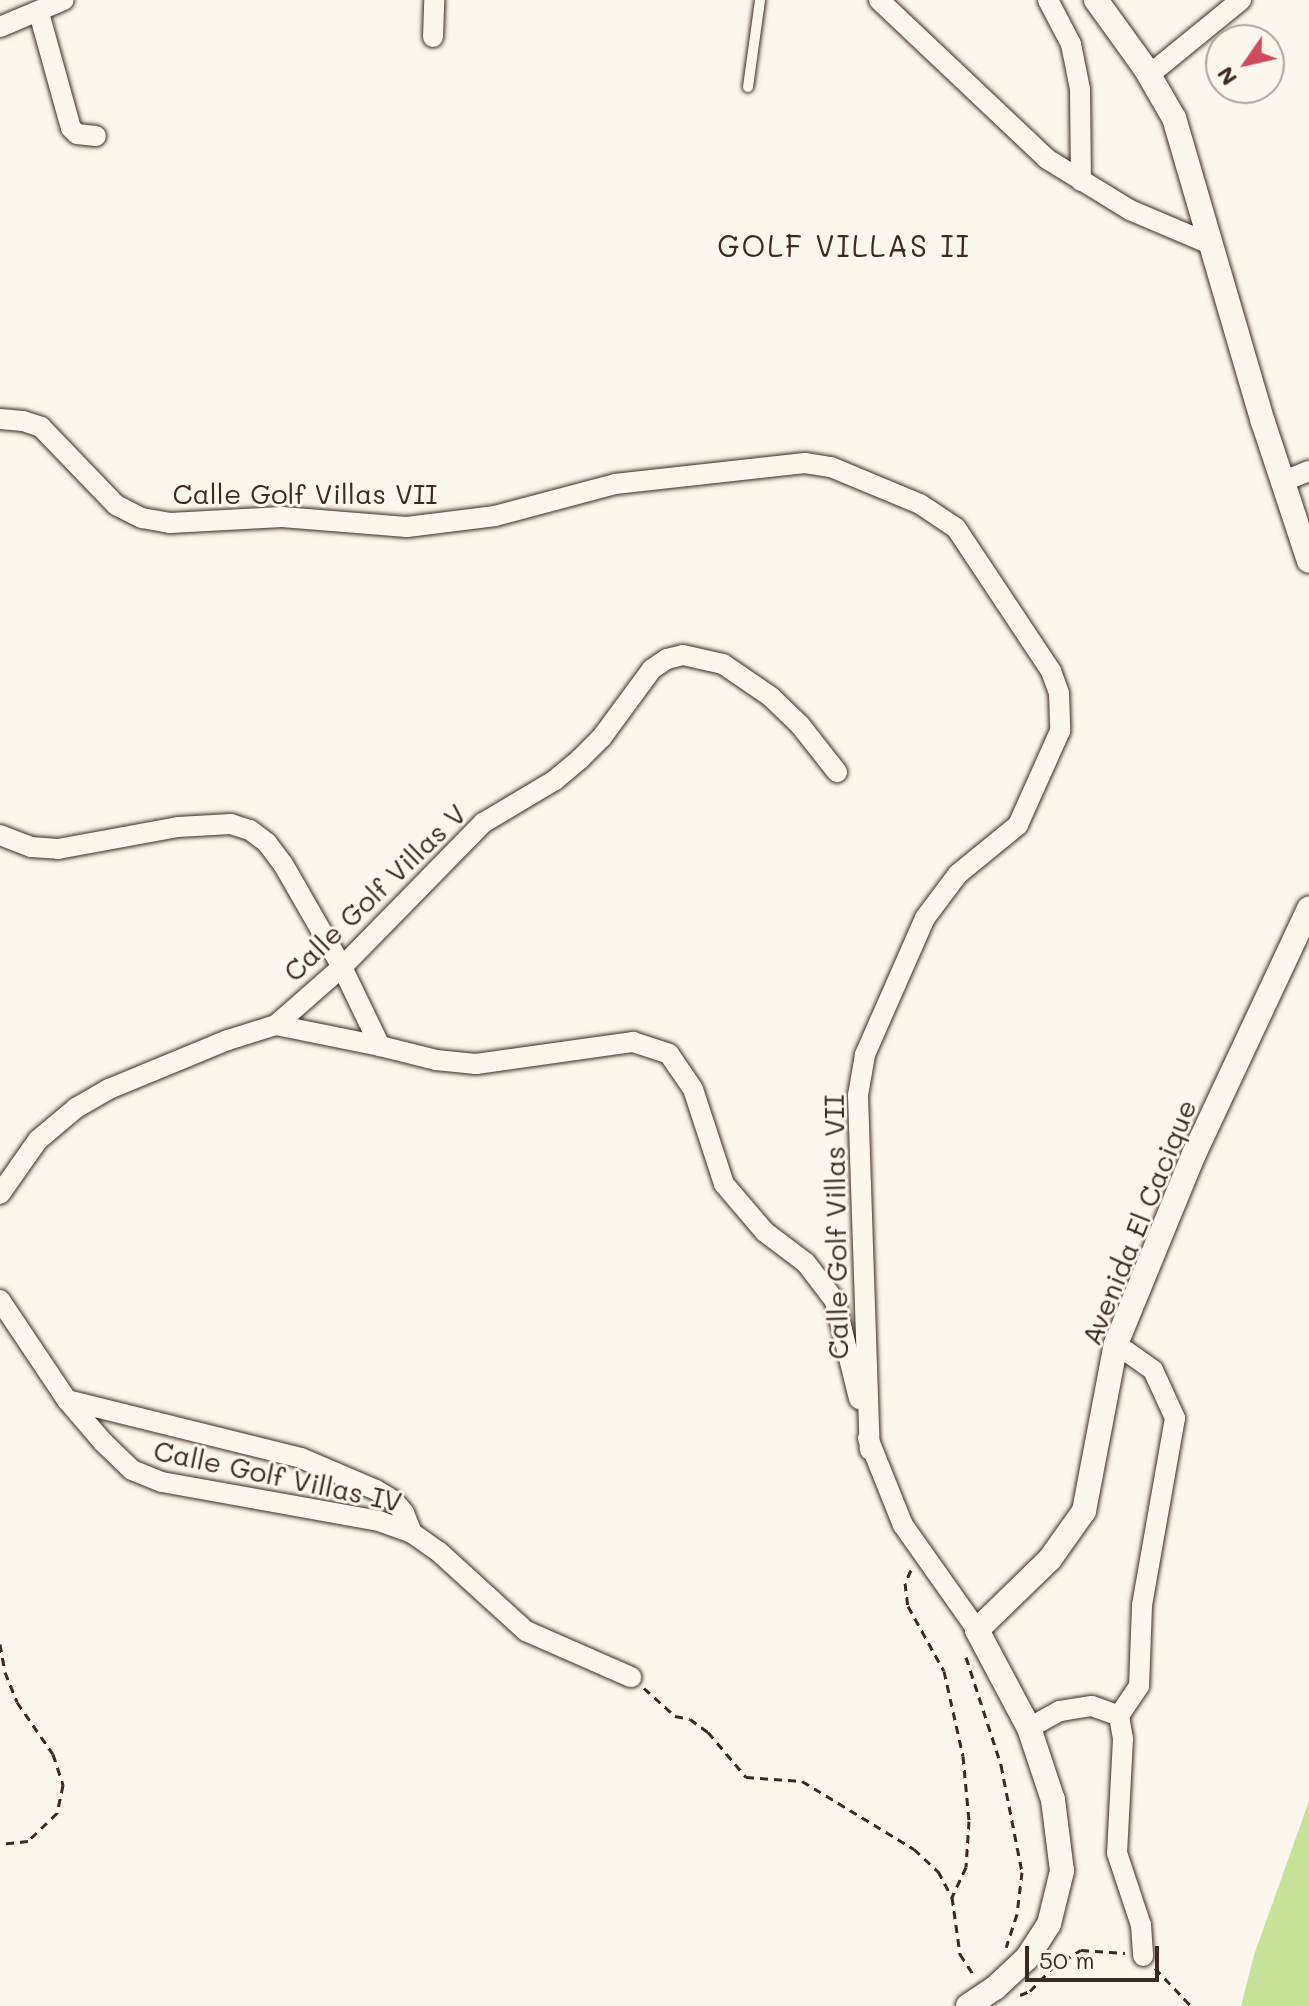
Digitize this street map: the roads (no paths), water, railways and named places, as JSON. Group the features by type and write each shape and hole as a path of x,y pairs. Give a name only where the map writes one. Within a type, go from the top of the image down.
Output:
{"street":[{"path":"3,31 64,0"},
{"path":"433,37 434,0"},
{"path":"879,0 1047,159 1130,210 1210,244"},
{"path":"1048,0 1071,44 1080,89 1081,181"},
{"path":"1096,0 1149,75 1174,118 1309,561"},
{"path":"1149,75 1241,0"},
{"path":"39,13 71,128 77,134 96,136"},
{"name":"Calle Golf Villas VII","path":"0,419 23,421 41,427 116,505 142,518 170,523 282,517 407,527 495,516 615,484 805,463 831,467 920,504 956,528 1051,671 1059,693 1060,731 1018,825 958,874 925,918 865,1055 858,1095 870,1450"},
{"path":"1284,481 1309,471"},
{"name":"Calle Golf Villas V","path":"0,1194 38,1140 76,1108 109,1089 228,1040 276,1025 342,967 483,823 555,780 580,759 602,737 652,669 667,659 683,655 723,664 781,706 837,772"},
{"path":"0,835 31,847 58,849 208,823 231,824 250,830 267,843 283,864 342,967 380,1046"},
{"name":"Avenida El Cacique","path":"977,1630 1050,1559 1084,1511 1116,1344 1194,1154 1309,909"},
{"path":"276,1025 436,1060 476,1064 633,1042 669,1054 693,1089 724,1184 765,1232 806,1263 835,1301 870,1450 898,1514 977,1630 1029,1728 1053,1800 1062,1871 1049,1924 1027,1958 984,1978 968,2006"},
{"name":"Calle Golf Villas IV","path":"0,1300 67,1400 132,1470 162,1482 379,1521 412,1533 438,1551 526,1631 631,1677"},
{"path":"1116,1344 1153,1370 1175,1418 1142,1606 1139,1686 1119,1716 1123,1739 1117,1853 1141,1925 1143,1956"},
{"path":"67,1400 301,1458 376,1490 394,1501 404,1513 412,1533"},
{"path":"1029,1728 1060,1711 1092,1706 1119,1716"}],"lane":[{"path":"748,87 760,0"}],"district":[{"name":"GOLF VILLAS II","path":"844,245"}]}
